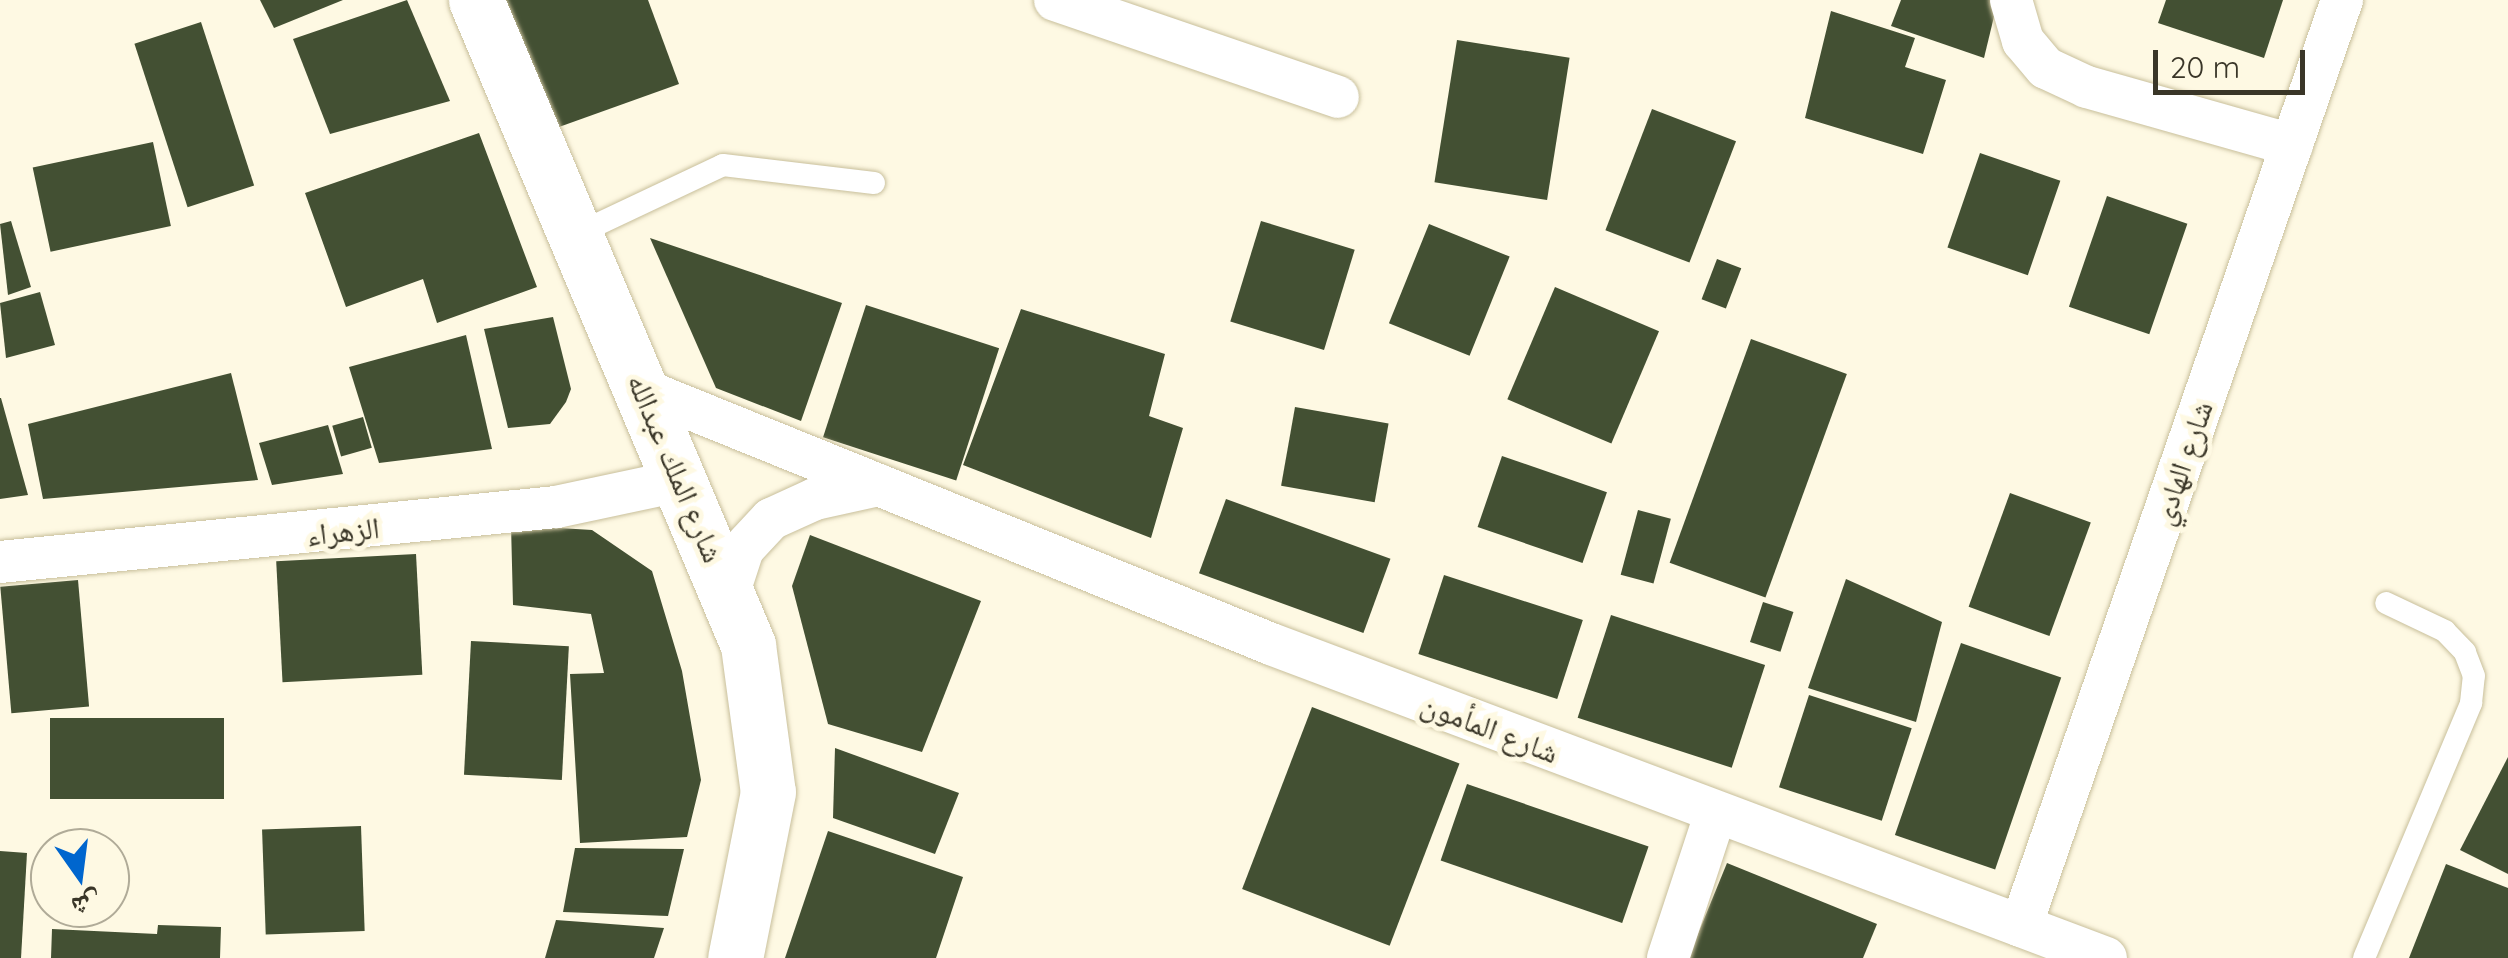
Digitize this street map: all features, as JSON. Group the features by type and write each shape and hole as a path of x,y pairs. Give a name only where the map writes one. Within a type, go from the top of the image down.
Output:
{"main road":[{"name":"شارع الملك عبدالله","path":"476,0 683,480 748,645 768,792 735,958"}],"street":[{"path":"1055,0 1338,98"},
{"path":"2011,0 2024,42 2046,68 2087,87 2292,145"},
{"name":"شارع الهادي","path":"2022,926 2342,0"},
{"name":"شارع المأمون","path":"644,390 1715,815 2106,958"},
{"name":"الزهراء","path":"0,562 556,507 683,480"},
{"path":"728,592 743,549 771,519 815,499 878,486"},
{"path":"1668,958 1715,815"}],"lane":[{"path":"578,234 690,175 723,166 874,183"},
{"path":"2364,958 2471,703 2474,676 2465,652 2444,631 2386,603"}],"building":[{"path":"260,0 343,0 274,28"},
{"path":"407,0 450,101 330,134 293,39"},
{"path":"497,0 648,0 679,84 545,132"},
{"path":"1901,0 1998,0 1984,58 1891,26"},
{"path":"2166,0 2283,0 2264,58 2158,23"},
{"path":"1831,11 1915,38 1905,67 1946,80 1923,154 1805,118"},
{"path":"201,22 254,186 188,207 134,44"},
{"path":"1457,40 1570,58 1547,200 1434,182"},
{"path":"1652,109 1736,141 1689,263 1605,230"},
{"path":"479,133 537,287 437,323 423,279 346,307 305,193"},
{"path":"153,142 171,226 51,252 33,168"},
{"path":"1980,153 2060,181 2028,275 1947,248"},
{"path":"2107,196 2187,224 2149,334 2069,307"},
{"path":"11,221 31,287 8,295 0,224"},
{"path":"1261,221 1355,250 1324,350 1230,321"},
{"path":"1429,224 1510,257 1470,356 1389,323"},
{"path":"650,238 842,303 801,421 716,388"},
{"path":"1717,259 1741,268 1726,308 1702,299"},
{"path":"1555,287 1659,331 1611,443 1507,399"},
{"path":"40,292 55,345 6,358 0,303"},
{"path":"866,305 999,348 956,480 823,437"},
{"path":"1021,309 1165,354 1149,416 1183,428 1151,538 963,465"},
{"path":"553,317 571,389 566,402 550,424 508,428 484,329"},
{"path":"466,335 492,449 379,463 349,367"},
{"path":"1751,339 1847,374 1765,598 1670,563"},
{"path":"231,373 258,480 43,499 28,424"},
{"path":"0,398 28,495 0,499"},
{"path":"1295,407 1389,423 1375,502 1281,486"},
{"path":"363,417 372,448 341,457 332,426"},
{"path":"328,425 343,474 272,485 259,443"},
{"path":"1502,456 1607,492 1583,563 1478,527"},
{"path":"2010,493 2091,522 2049,636 1969,607"},
{"path":"1226,499 1390,559 1363,633 1199,573"},
{"path":"1638,510 1671,519 1654,584 1621,575"},
{"path":"511,525 592,530 652,571 682,671 701,780 687,837 580,843 570,674 604,673 591,614 513,605"},
{"path":"810,535 981,601 922,752 828,724 792,586"},
{"path":"416,554 422,675 283,682 276,561"},
{"path":"1444,575 1583,620 1557,699 1418,654"},
{"path":"1846,579 1942,622 1916,722 1808,688"},
{"path":"78,580 89,707 11,713 0,587"},
{"path":"1763,602 1793,612 1780,652 1750,642"},
{"path":"1611,615 1765,665 1732,768 1578,718"},
{"path":"471,641 569,646 562,780 464,775"},
{"path":"1961,643 2061,678 1995,869 1895,835"},
{"path":"1809,695 1912,728 1882,821 1779,787"},
{"path":"1312,707 1460,764 1390,946 1242,889"},
{"path":"50,718 224,718 224,799 50,799"},
{"path":"835,748 959,793 935,854 833,818"},
{"path":"2508,757 2508,874 2460,850"},
{"path":"1467,784 1649,847 1622,923 1441,861"},
{"path":"361,826 365,931 266,934 262,829"},
{"path":"828,831 963,877 936,958 785,958"},
{"path":"575,848 684,849 668,916 563,912"},
{"path":"0,851 27,853 21,958 0,958"},
{"path":"1727,863 1877,924 1863,958 1688,958"},
{"path":"2446,864 2508,888 2508,958 2409,958"},
{"path":"556,920 664,928 654,958 545,958"},
{"path":"158,925 221,927 220,958 51,958 52,929 157,934"}]}
